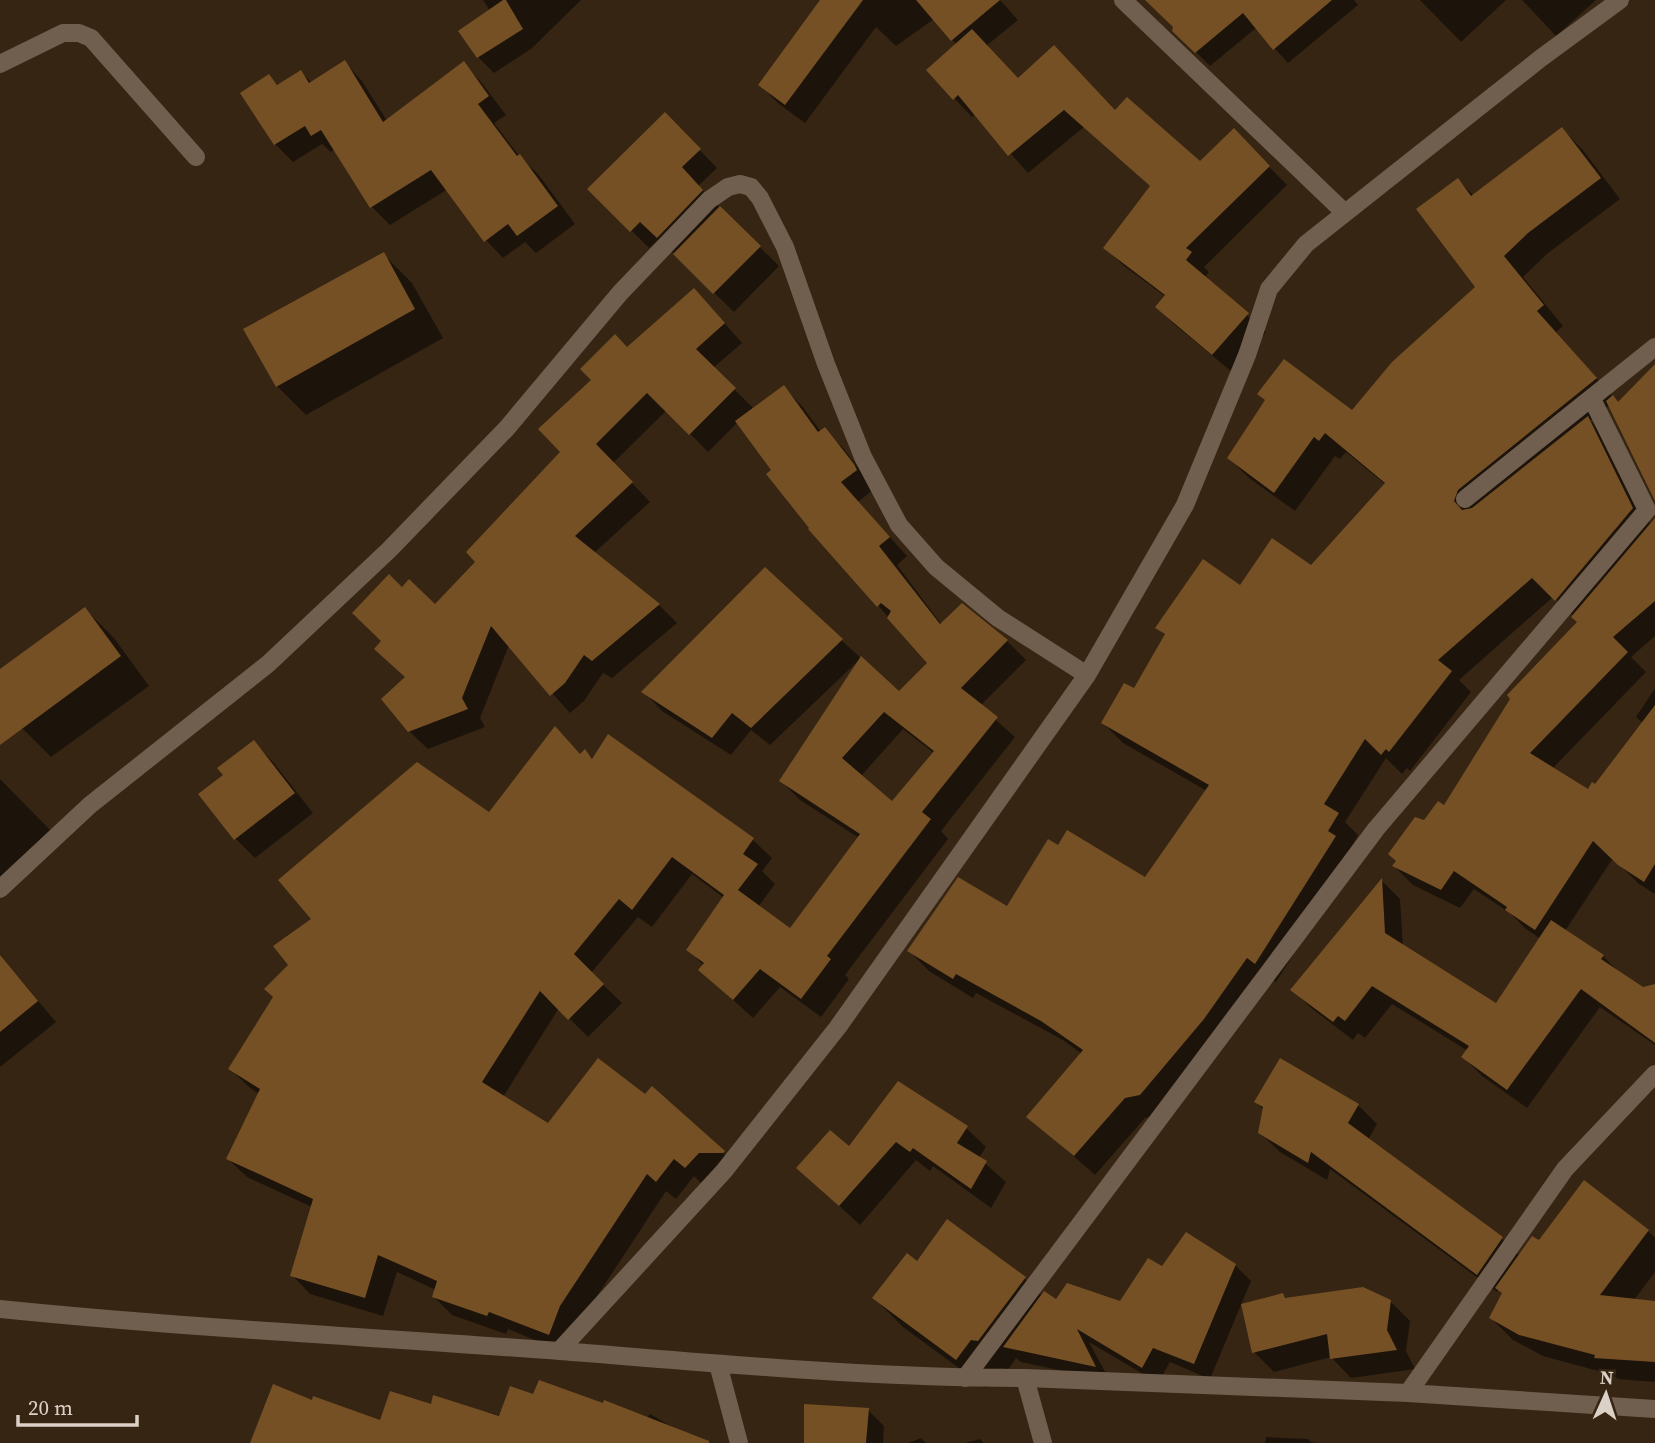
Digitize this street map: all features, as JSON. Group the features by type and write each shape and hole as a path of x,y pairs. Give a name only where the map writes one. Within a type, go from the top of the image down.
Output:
{"street":[{"path":"1124,0 1345,213"},
{"path":"559,1351 724,1171 838,1027 1087,675 1185,505 1247,355 1269,289 1306,244 1541,58 1620,0"},
{"path":"0,64 63,33 79,33 92,38 196,158"},
{"path":"0,888 90,805 268,664 389,550 507,428 620,292 709,200 728,187 740,184 751,187 760,198 785,247 826,364 863,457 899,525 936,566 998,618 1087,675"},
{"path":"1465,499 1655,347"},
{"path":"965,1378 1376,829 1647,510 1591,399"},
{"path":"1408,1393 1564,1169 1655,1073"},
{"path":"0,1309 133,1322 718,1364 965,1378 1408,1393 1655,1409"},
{"path":"718,1364 739,1443"},
{"path":"1025,1378 1043,1443"}],"building":[{"path":"506,0 523,29 477,58 458,31"},
{"path":"820,0 863,0 785,105 758,85"},
{"path":"916,0 1000,0 951,41"},
{"path":"1145,0 1332,0 1273,50 1243,13 1195,53"},
{"path":"972,29 1018,78 1054,45 1115,110 1127,97 1200,161 1234,128 1270,166 1186,248 1192,252 1186,260 1249,313 1212,355 1155,307 1165,295 1103,248 1150,186 1064,110 1008,156 958,95 953,100 926,70"},
{"path":"345,60 383,122 464,61 489,96 478,104 517,156 520,154 558,206 517,236 508,224 484,242 431,170 370,208 321,130 311,136 305,126 274,145 240,93 269,74 277,85 301,70 309,83"},
{"path":"665,112 701,149 682,167 703,190 657,238 640,222 630,232 587,189"},
{"path":"1562,127 1601,178 1528,233 1504,256 1544,305 1537,311 1597,378 1458,490 1454,501 1462,510 1472,508 1588,416 1633,508 1555,601 1532,578 1438,660 1452,671 1389,752 1386,749 1381,755 1365,739 1324,804 1339,813 1328,831 1336,836 1255,964 1247,958 1204,1019 1140,1095 1125,1098 1074,1156 1026,1117 1083,1050 1041,1021 956,974 953,979 907,951 958,877 1007,906 1048,839 1058,845 1067,830 1145,877 1209,785 1101,723 1124,683 1134,688 1165,634 1155,628 1203,559 1240,585 1272,538 1311,565 1385,483 1325,433 1319,441 1314,437 1274,493 1227,458 1265,400 1257,394 1284,359 1352,410 1392,362 1475,287 1416,209 1458,178 1471,196"},
{"path":"720,206 761,246 713,294 673,254"},
{"path":"384,252 415,309 276,387 243,329"},
{"path":"694,288 725,323 696,349 736,388 689,435 647,393 596,444 633,482 575,536 660,604 592,661 584,655 565,683 550,696 491,626 462,698 468,709 408,732 381,699 405,677 374,649 381,641 352,613 389,574 402,587 409,579 435,604 475,562 466,552 560,452 538,429 591,380 580,369 615,334 627,347"},
{"path":"1655,364 1655,501 1606,401 1613,395 1618,402"},
{"path":"784,385 818,432 825,427 857,470 841,482 890,537 879,546 940,624 962,603 1008,640 961,688 998,717 922,812 931,819 827,956 831,959 801,999 760,969 733,1000 698,970 704,963 686,950 724,895 672,857 632,910 619,899 574,954 604,984 568,1020 540,991 482,1082 548,1123 598,1058 645,1094 652,1086 725,1151 699,1153 685,1168 674,1159 656,1182 647,1174 560,1306 549,1335 489,1312 487,1316 432,1297 437,1281 378,1255 365,1298 290,1276 313,1199 226,1159 260,1089 228,1069 273,997 264,989 288,965 273,946 311,919 278,880 417,762 489,812 555,726 580,754 585,749 592,759 608,734 754,838 743,854 758,864 738,890 790,928 860,834 779,781 861,656 899,691 927,663 887,618 891,611 881,603 877,607 808,529 766,474 771,470 735,421","holes":["884,712 934,751 892,801 842,758"]},
{"path":"1655,518 1655,601 1613,637 1628,652 1530,753 1588,789 1592,782 1595,784 1655,705 1655,864 1644,882 1618,865 1593,841 1535,930 1505,910 1507,907 1454,871 1441,890 1392,866 1396,861 1388,854 1415,817 1424,820 1438,801 1444,805 1510,699 1507,695 1577,622 1571,617"},
{"path":"765,567 843,639 751,728 732,713 712,738 641,692"},
{"path":"85,607 121,656 0,745 0,669"},
{"path":"254,740 295,793 234,840 198,794 223,775 217,768"},
{"path":"1382,878 1385,933 1496,1003 1551,920 1604,955 1601,959 1643,987 1655,984 1655,1043 1581,989 1507,1090 1461,1057 1469,1046 1372,986 1345,1021 1338,1016 1333,1022 1290,990"},
{"path":"0,955 38,1001 0,1032"},
{"path":"1280,1058 1359,1104 1348,1123 1503,1237 1477,1275 1311,1152 1308,1163 1258,1133 1263,1107 1254,1102"},
{"path":"898,1081 968,1126 957,1143 987,1161 971,1189 913,1148 910,1152 896,1142 839,1206 796,1168 830,1130 849,1146"},
{"path":"1584,1180 1649,1230 1600,1295 1655,1301 1655,1362 1594,1358 1595,1355 1519,1335 1489,1318 1502,1293 1495,1288 1532,1236 1539,1240"},
{"path":"947,1219 1026,1277 978,1341 971,1340 956,1360 872,1298 907,1253 917,1261"},
{"path":"1186,1232 1236,1264 1194,1364 1153,1348 1142,1368 1077,1329 1096,1367 1003,1347 1044,1291 1056,1299 1067,1283 1120,1301 1148,1258 1162,1266"},
{"path":"1363,1287 1391,1300 1387,1330 1397,1350 1330,1359 1327,1334 1252,1353 1241,1304 1283,1293 1285,1298"},
{"path":"539,1380 603,1403 604,1400 709,1443 250,1443 273,1384 312,1400 313,1396 380,1420 390,1391 431,1404 433,1395 499,1416 510,1386 533,1394"},
{"path":"804,1404 869,1408 866,1443 804,1443"}]}
